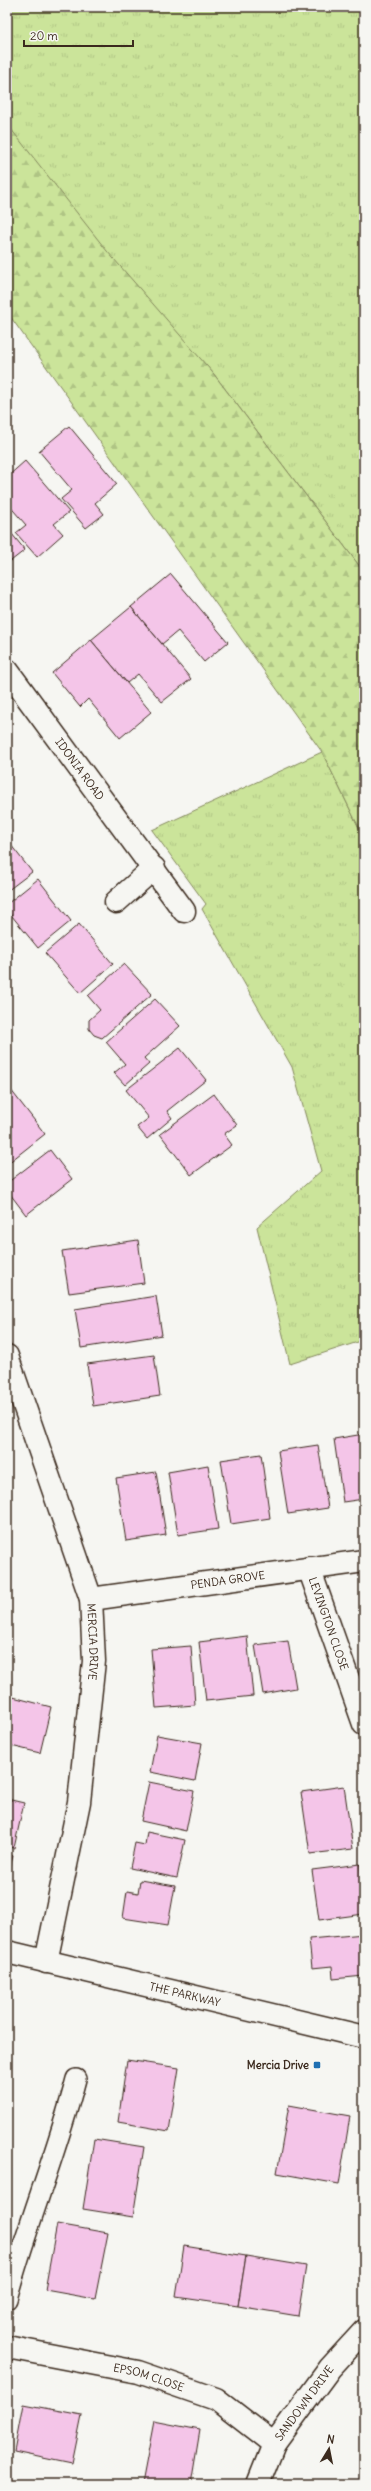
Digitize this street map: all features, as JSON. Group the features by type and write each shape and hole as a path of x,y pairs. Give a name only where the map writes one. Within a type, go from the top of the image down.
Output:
{"street":[{"name":"IDONIA ROAD","path":"7,670 154,868 184,911"},
{"path":"116,902 154,868"},
{"name":"MERCIA DRIVE","path":"7,1356 91,1599 94,1661 78,1802 46,1962"},
{"name":"PENDA GROVE","path":"91,1599 364,1561"},
{"name":"LEVINGTON CLOSE","path":"309,1568 364,1724"},
{"name":"THE PARKWAY","path":"7,1952 364,2037"},
{"name":"SANDOWN DRIVE","path":"258,2484 274,2444 330,2368 364,2331"},
{"name":"EPSOM CLOSE","path":"7,2347 138,2372 216,2399 274,2444"}],"lane":[{"path":"7,2299 19,2253 53,2159 76,2078"}],"green space":[{"path":"7,7 364,7 364,572 213,373 7,145"},
{"path":"7,124 107,251 213,373 364,572 364,838 322,752 7,312"},
{"path":"322,752 364,838 364,1340 290,1364 257,1227 321,1171 292,1067 202,909 206,904 152,830"}],"building":[{"path":"69,426 117,484 95,503 104,514 86,528 61,499 72,490 39,451"},
{"path":"25,461 69,512 54,524 63,534 37,557 16,533 26,525 7,503 7,477"},
{"path":"7,528 25,550 7,564"},
{"path":"171,574 228,642 204,662 178,631 162,644 131,607"},
{"path":"131,607 191,679 162,702 138,674 127,683 91,640"},
{"path":"91,640 151,712 120,738 88,699 80,707 52,673"},
{"path":"7,840 32,872 7,891"},
{"path":"38,879 71,921 38,948 7,910 7,904"},
{"path":"79,924 113,964 80,993 45,953"},
{"path":"124,964 152,994 102,1038 94,1035 89,1029 89,1020 100,1010 88,996"},
{"path":"155,999 180,1026 144,1058 149,1064 125,1085 114,1073 125,1064 106,1042"},
{"path":"180,1048 206,1080 167,1111 172,1118 147,1139 137,1127 149,1118 126,1090"},
{"path":"7,1085 45,1134 7,1164"},
{"path":"214,1094 237,1125 224,1134 232,1145 191,1175 160,1134"},
{"path":"50,1150 72,1179 26,1215 7,1190 7,1183"},
{"path":"138,1240 144,1283 69,1293 62,1251"},
{"path":"156,1296 162,1335 81,1348 75,1309"},
{"path":"154,1355 160,1396 93,1406 87,1364"},
{"path":"364,1434 364,1499 343,1502 334,1439"},
{"path":"318,1445 328,1508 288,1514 278,1451"},
{"path":"261,1454 270,1518 231,1524 221,1460"},
{"path":"208,1465 218,1529 178,1535 168,1472"},
{"path":"156,1472 166,1535 126,1541 116,1478"},
{"path":"247,1636 253,1696 206,1701 199,1642"},
{"path":"288,1641 296,1688 263,1694 255,1645"},
{"path":"191,1646 195,1705 156,1708 151,1649"},
{"path":"13,1697 51,1707 40,1753 7,1745 7,1720"},
{"path":"157,1735 202,1743 195,1781 150,1772"},
{"path":"149,1782 194,1791 186,1831 141,1821"},
{"path":"344,1786 353,1849 310,1854 301,1792"},
{"path":"7,1799 24,1803 14,1848 7,1847"},
{"path":"147,1832 185,1840 177,1878 130,1868 135,1843 145,1845"},
{"path":"7,1854 13,1856 7,1879"},
{"path":"360,1864 364,1914 319,1920 312,1870"},
{"path":"140,1880 175,1886 168,1925 123,1918 127,1891 138,1893"},
{"path":"364,1934 364,1976 333,1979 332,1966 312,1968 309,1939"},
{"path":"127,2060 179,2068 169,2131 118,2122"},
{"path":"289,2105 350,2116 339,2184 277,2173"},
{"path":"94,2139 144,2147 133,2217 83,2209"},
{"path":"57,2224 108,2233 95,2299 45,2290"},
{"path":"184,2246 246,2256 238,2306 176,2297"},
{"path":"246,2256 306,2266 298,2316 238,2306"},
{"path":"23,2404 82,2415 72,2464 14,2452"},
{"path":"154,2421 200,2430 191,2484 142,2484"}],"place":[{"name":"Mercia Drive","path":"317,2065"}]}
